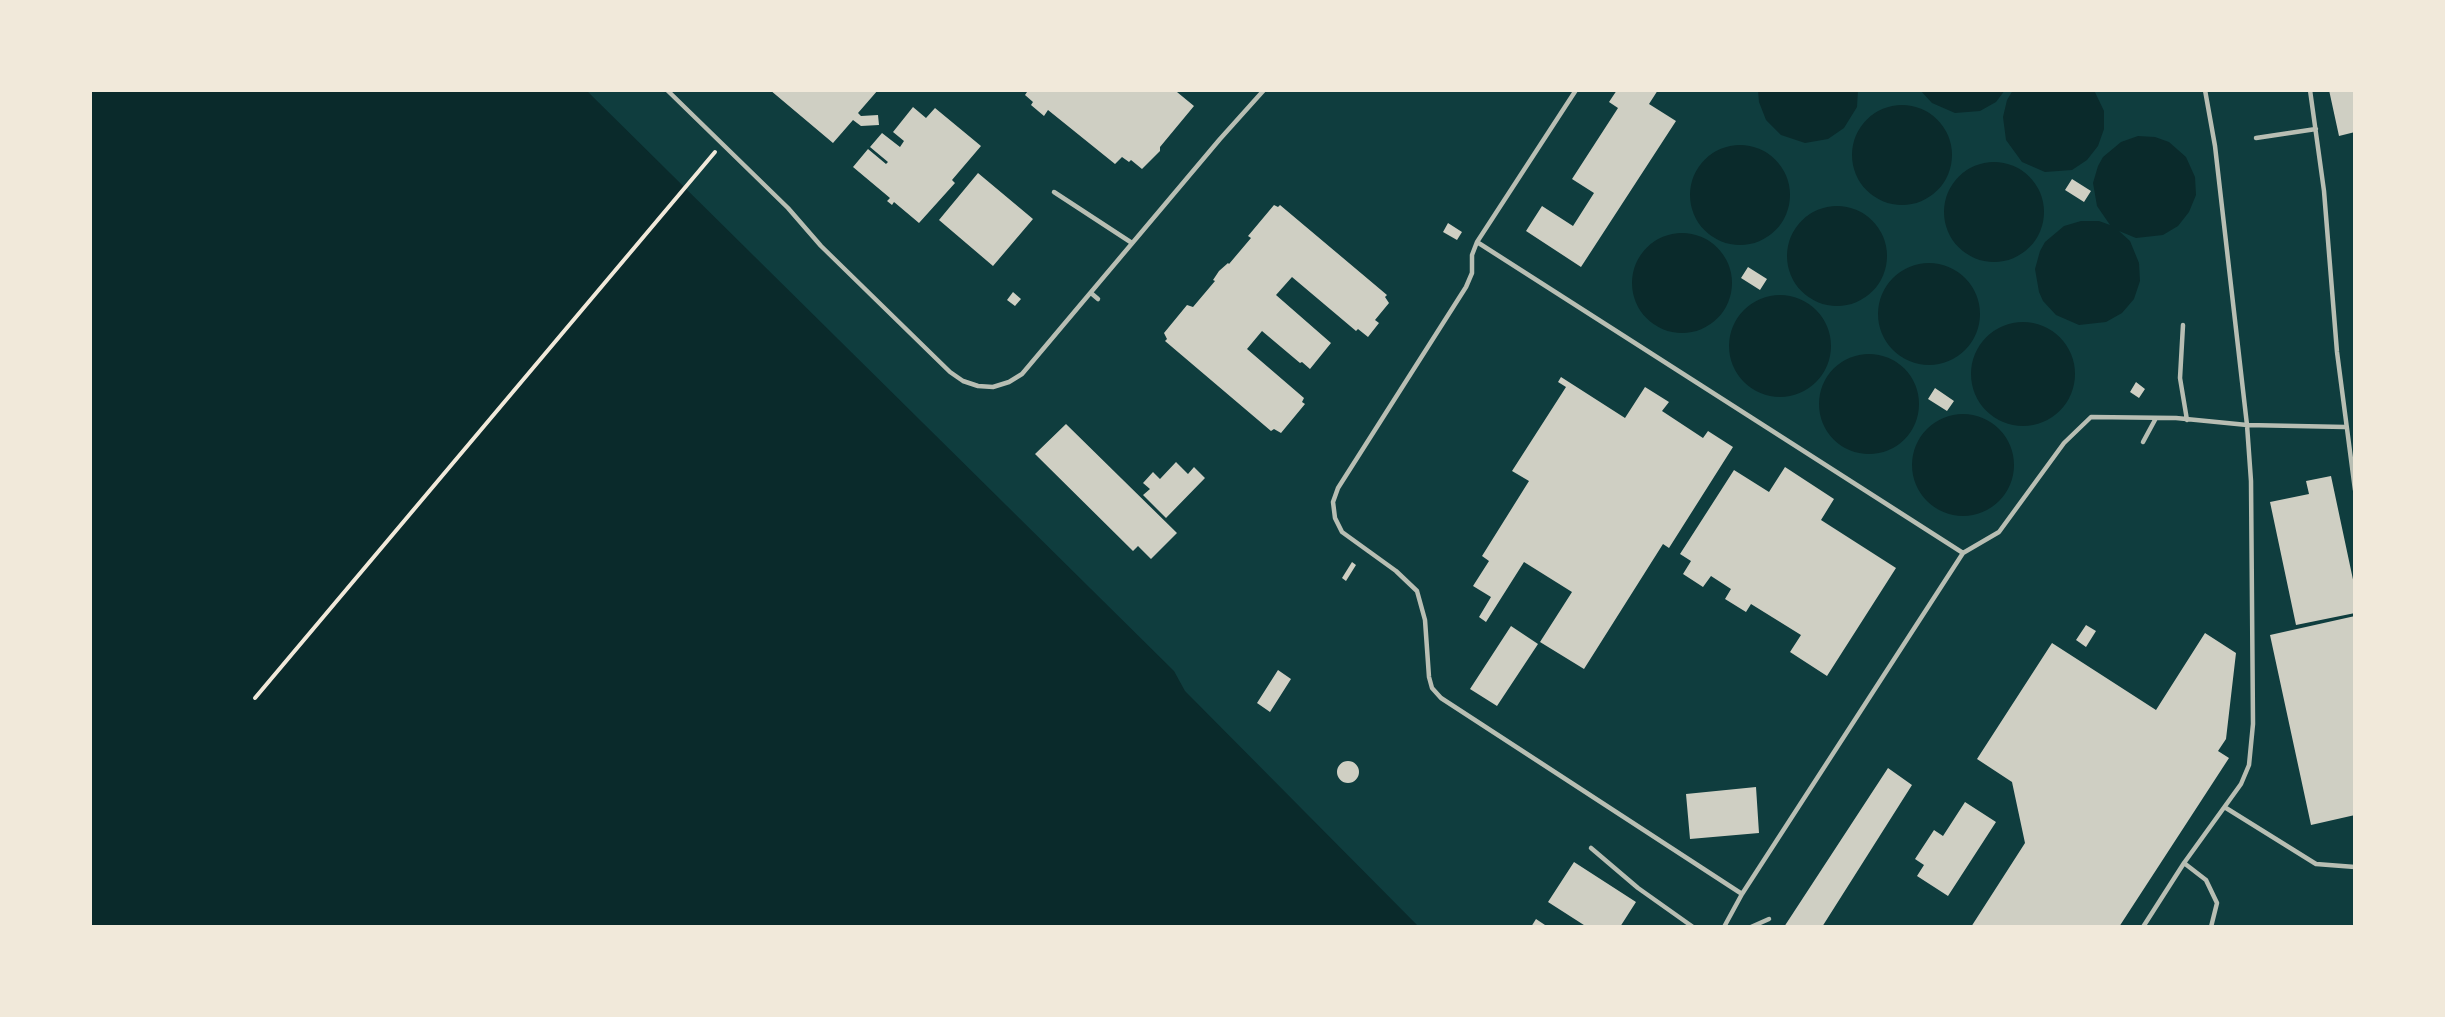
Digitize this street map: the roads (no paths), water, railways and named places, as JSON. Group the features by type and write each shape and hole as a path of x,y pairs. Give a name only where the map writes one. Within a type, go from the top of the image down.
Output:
{"lane":[{"path":"667,90 788,208 821,246 950,372 963,381 978,386 993,387 1009,382 1022,374 1264,90"},
{"path":"1575,90 1477,242 1472,255 1472,273 1466,287 1338,488 1333,502 1335,518 1342,532 1396,571 1417,591 1425,620 1429,677 1432,688 1441,698 1742,894"},
{"path":"2143,927 2184,863 2241,784 2249,765 2253,724 2251,492 2247,425 2215,146 2205,90"},
{"path":"2310,90 2330,242 2336,344 2345,427 2355,490"},
{"path":"2256,138 2316,129"},
{"path":"1054,192 1132,243"},
{"path":"1477,242 1963,553"},
{"path":"1091,293 1098,299"},
{"path":"2183,325 2180,378 2187,420"},
{"path":"1724,927 1742,894 1963,553 1999,532 2064,443 2091,417 2156,418 2247,425 2345,427"},
{"path":"2143,442 2156,418"},
{"path":"2226,807 2316,864 2355,867"},
{"path":"1591,848 1638,888 1693,927"},
{"path":"2184,863 2206,880 2217,903 2211,927"},
{"path":"1751,927 1769,919"}],"water":[{"path":"90,90 586,90 1174,671 1185,691 1419,927 90,927"},
{"path":"1758,90 1858,90 1857,107 1844,128 1828,139 1805,143 1781,135 1766,120 1759,102"},
{"path":"1920,90 2005,90 1996,102 1980,111 1955,113 1932,103"},
{"path":"2013,90 2094,90 2104,111 2104,129 2098,146 2087,160 2072,170 2045,172 2022,162 2006,140 2003,117 2007,100"},
{"path":"1902,105 1921,108 1938,119 1949,136 1952,155 1949,174 1938,191 1921,202 1902,205 1883,202 1866,191 1855,174 1852,155 1855,136 1866,119 1883,108"},
{"path":"2138,136 2155,137 2169,142 2186,157 2195,177 2196,195 2189,212 2178,226 2163,235 2136,238 2119,231 2130,241 2139,263 2140,281 2134,299 2122,313 2106,322 2079,325 2056,315 2043,301 2035,269 2040,251 2045,242 2064,226 2081,221 2099,221 2110,225 2097,206 2093,183 2098,166 2103,157 2121,142"},
{"path":"1740,145 1768,153 1782,167 1790,195 1782,223 1768,237 1740,245 1712,237 1698,223 1690,195 1698,167 1712,153"},
{"path":"1994,162 2022,170 2036,184 2044,212 2036,240 2022,254 1994,262 1966,254 1952,240 1944,212 1952,184 1966,170"},
{"path":"1837,206 1856,209 1873,220 1884,237 1887,256 1884,275 1873,292 1856,303 1837,306 1818,303 1801,292 1790,275 1787,256 1790,237 1801,220 1818,209"},
{"path":"1682,233 1701,237 1717,248 1728,264 1732,283 1728,302 1717,318 1701,329 1682,333 1663,329 1647,318 1636,302 1632,283 1636,264 1647,248 1663,237"},
{"path":"1929,263 1949,266 1958,271 1972,285 1977,294 1980,314 1977,334 1972,343 1958,357 1949,362 1929,365 1909,362 1900,357 1886,343 1881,334 1878,314 1881,294 1886,285 1900,271 1909,266"},
{"path":"1780,295 1799,299 1816,310 1827,327 1831,346 1827,365 1816,382 1799,393 1780,397 1761,393 1744,382 1733,365 1729,346 1733,327 1744,310 1761,299"},
{"path":"2023,322 2043,326 2052,331 2066,345 2071,354 2075,374 2071,394 2066,403 2052,417 2043,422 2023,426 2003,422 1994,417 1980,403 1975,394 1971,374 1975,354 1980,345 1994,331 2003,326"},
{"path":"1869,354 1888,357 1905,368 1916,385 1919,404 1916,423 1905,440 1888,451 1869,454 1850,451 1833,440 1822,423 1819,404 1822,385 1833,368 1850,357"},
{"path":"1963,414 1983,418 1999,429 2010,445 2014,465 2010,485 1999,501 1983,512 1963,516 1943,512 1927,501 1916,485 1912,465 1916,445 1927,429 1943,418"}]}
